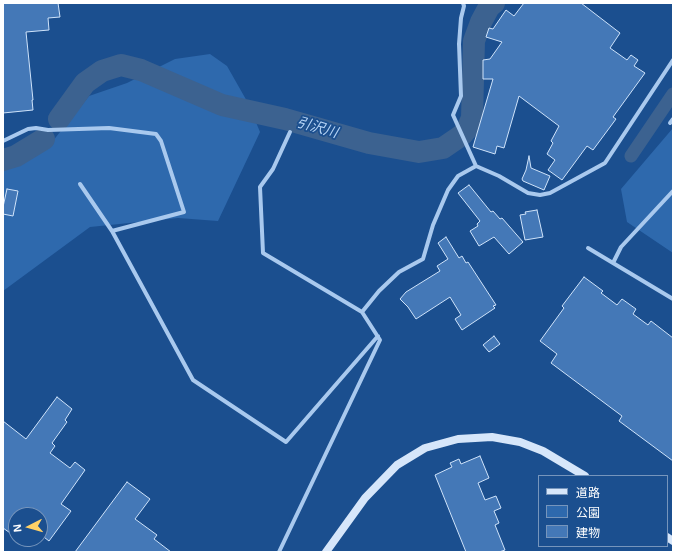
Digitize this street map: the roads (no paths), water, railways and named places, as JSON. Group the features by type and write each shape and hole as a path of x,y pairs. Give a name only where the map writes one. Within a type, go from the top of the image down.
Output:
{"street":[{"path":"463,3 464,6 461,18 459,44 461,96 453,115 476,166 499,176 528,192 540,195 550,193 605,163 673,60"},
{"path":"670,124 673,119"},
{"path":"3,141 28,129 36,128 48,130 109,128 156,134 161,140 184,212 112,231"},
{"path":"279,552 380,340 362,312 263,253 260,187 272,169 290,132"},
{"path":"362,312 378,291 398,272 423,258 433,225 448,190 458,176 476,166"},
{"path":"80,184 112,231 193,380 286,442 378,336"},
{"path":"613,263 621,247 673,191"},
{"path":"588,248 673,299"},
{"path":"326,552 365,498 397,465 425,448 458,439 492,438 520,442 543,450 584,475"}],"waterway":[{"name":"引沢川","path":"59,119 85,83 102,71 121,65 141,70 222,105 285,119 369,143 419,152 443,148 462,135 467,129 472,118 474,41 481,22 489,7 494,3"},
{"path":"631,156 673,94"},
{"name":"引沢川","path":"3,160 16,156 44,139"}]}
